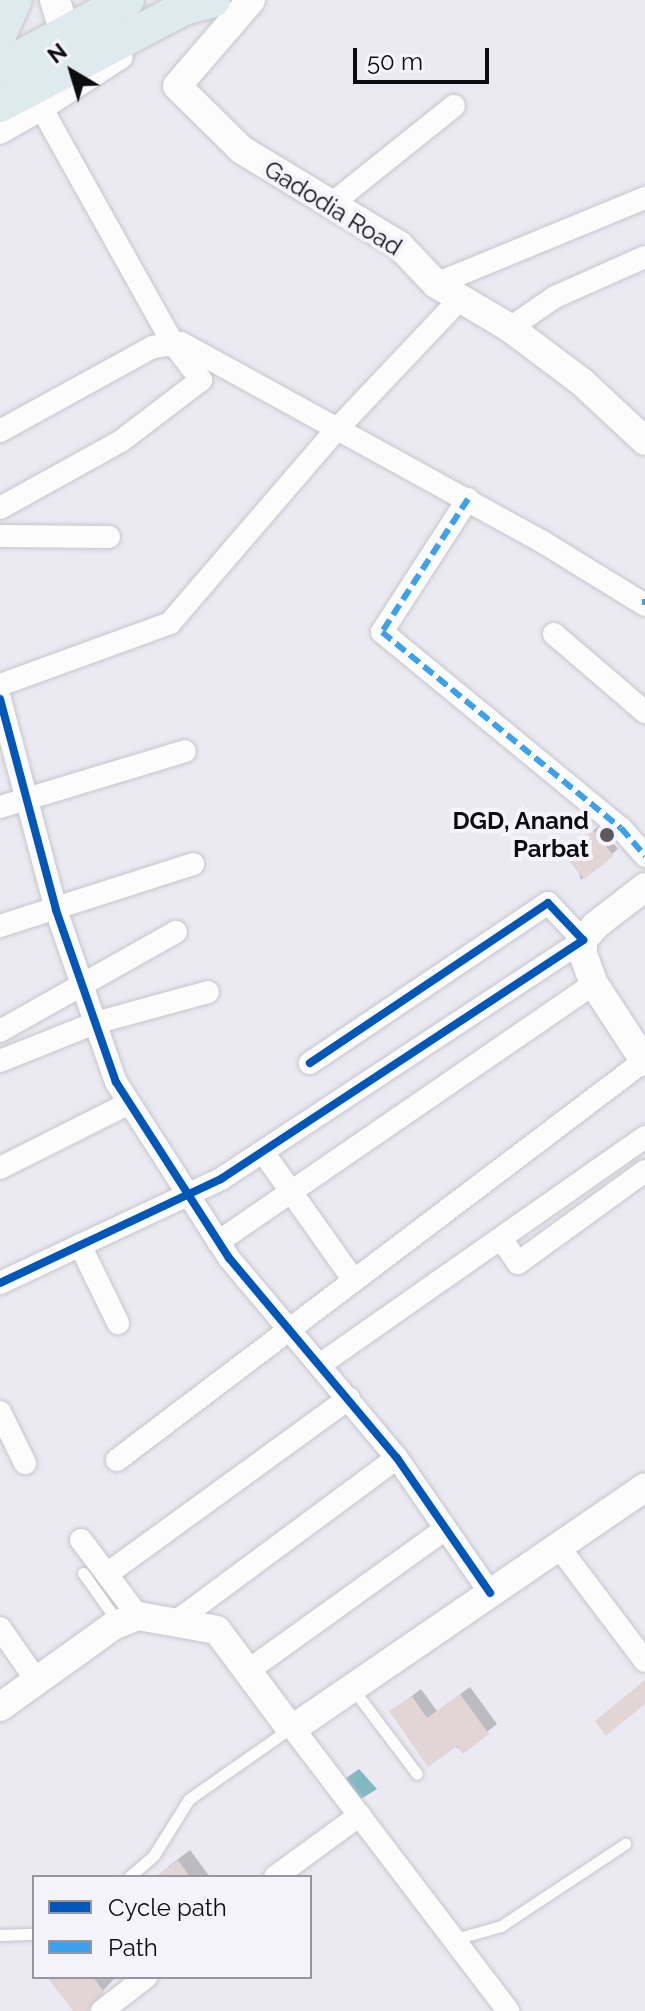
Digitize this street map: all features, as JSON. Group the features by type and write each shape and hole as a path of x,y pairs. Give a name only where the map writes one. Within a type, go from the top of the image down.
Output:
{"main road":[{"path":"0,33 15,0"},
{"path":"55,0 70,50"},
{"path":"0,68 70,50 109,47 184,8 213,0"},
{"path":"0,105 70,50 106,5"},
{"path":"106,5 109,47"}],"street":[{"path":"0,133 189,17 243,0"},
{"name":"Gadodia Road","path":"251,0 177,86 242,150 329,206 399,245 436,284 510,328 598,394 644,439"},
{"path":"329,206 454,106"},
{"path":"0,508 121,441 197,387 200,377 172,342 42,109"},
{"path":"436,284 645,198"},
{"path":"510,328 555,297 645,257"},
{"path":"0,685 170,623 338,428 461,298"},
{"path":"0,431 153,347 172,342 468,499 644,602"},
{"path":"468,499 382,632 621,828 645,856"},
{"path":"0,536 109,537"},
{"path":"554,634 645,712"},
{"path":"0,699 56,910 95,1023 129,1103 218,1242 397,1458 490,1593"},
{"path":"0,807 185,751"},
{"path":"0,926 193,864"},
{"path":"0,1283 188,1196 263,1152 583,940 645,887"},
{"path":"117,1460 645,1061 594,984 583,940 548,903 310,1063"},
{"path":"0,1031 176,932"},
{"path":"218,1242 594,984"},
{"path":"0,1061 95,1023 208,992"},
{"path":"0,1168 129,1103"},
{"path":"321,1364 645,1137"},
{"path":"263,1152 353,1279"},
{"path":"502,1240 518,1263 645,1171"},
{"path":"80,1245 118,1323"},
{"path":"107,1574 349,1398"},
{"path":"2,1421 25,1463"},
{"path":"178,1620 397,1458"},
{"path":"292,1727 645,1487"},
{"path":"249,1670 445,1529"},
{"path":"81,1540 107,1574 128,1619"},
{"path":"558,1546 645,1661"},
{"path":"0,1707 128,1619 178,1620 217,1630 508,2011"},
{"path":"0,1628 37,1681"},
{"path":"278,1875 360,1815"},
{"path":"102,2011 143,1979"}],"lane":[{"path":"83,1573 128,1619"},
{"path":"352,1688 417,1774"},
{"path":"131,1875 154,1855 189,1799 292,1727"},
{"path":"455,1939 501,1926 625,1844"},
{"path":"0,1935 32,1934"}],"water":[{"path":"359,1769 377,1789 359,1800 345,1779"}],"building":[{"path":"593,830 614,856 584,880 563,854"},
{"path":"645,1680 645,1704 606,1736 595,1721"},
{"path":"460,1694 489,1734 463,1754 457,1746 428,1767 389,1711 412,1696 427,1718"},
{"path":"178,1860 189,1875 158,1875"},
{"path":"49,1979 94,1979 104,1992 88,2011 73,2011"}],"marked path":[{"path":"468,499 382,632 621,828 645,856"},
{"path":"645,599 645,605"}],"cycle path":[{"path":"0,699 56,910 116,1082 229,1258 397,1458 490,1593"},
{"path":"0,1283 221,1179 583,940 548,903 310,1063"}],"place":[{"name":"DGD, Anand Parbat","path":"607,835"}]}
